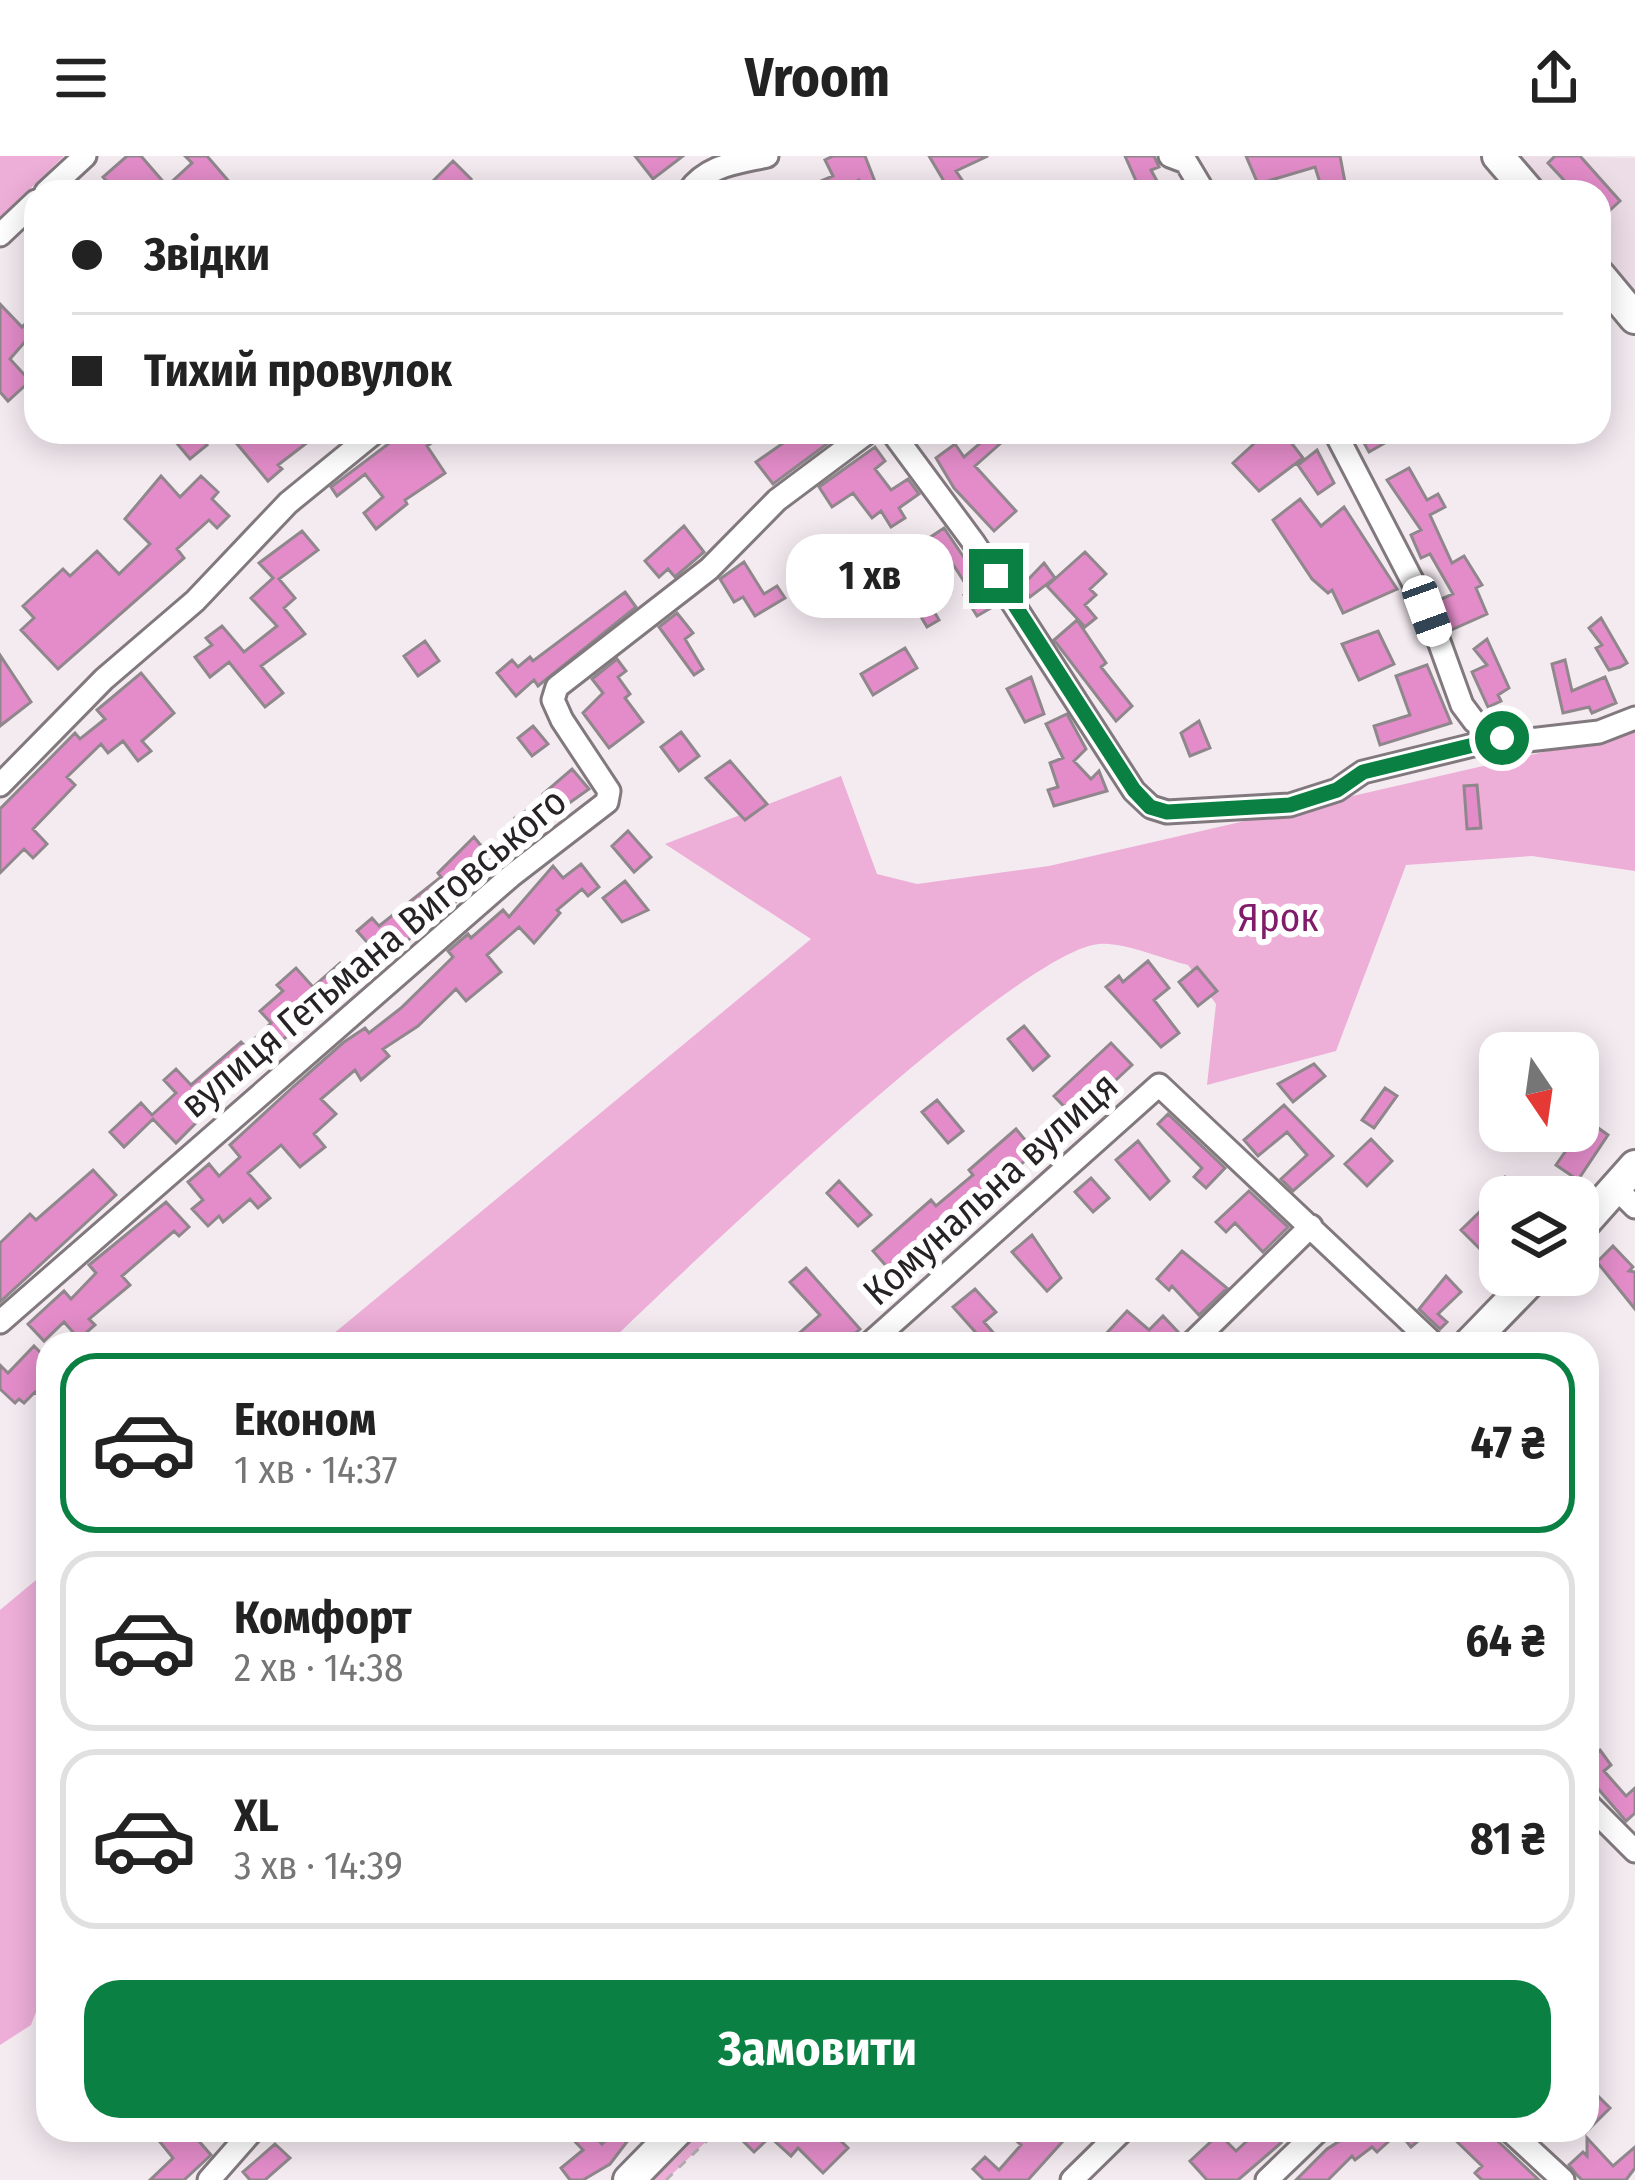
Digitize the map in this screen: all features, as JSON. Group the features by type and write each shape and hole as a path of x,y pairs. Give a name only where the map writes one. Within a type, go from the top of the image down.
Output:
{"main road":[{"path":"1498,156 1519,180"},
{"path":"1611,289 1635,318"},
{"path":"1599,1212 1629,1187"},
{"path":"1481,1332 1516,1296"},
{"path":"629,2180 666,2142"}],"street":[{"path":"59,180 85,156"},
{"path":"696,180 717,168 766,156"},
{"path":"0,235 24,212"},
{"path":"0,784 104,680 195,601 288,503 360,444"},
{"name":"вулиця Гетьмана Виговського","path":"0,1322 511,876 607,802 609,790 556,709 557,687 709,569 777,500 852,444"},
{"path":"901,444 987,562 1142,801 1180,812 1290,805 1337,790 1363,772 1502,738 1570,737 1635,718"},
{"path":"1340,444 1427,611 1462,705 1488,733 1502,738"},
{"name":"Комунальна вулиця","path":"882,1332 1159,1085 1311,1226"},
{"path":"1203,1332 1311,1226 1421,1332"},
{"path":"1599,1815 1635,1851"},
{"path":"209,2180 242,2142"},
{"path":"1072,2180 1112,2142"},
{"path":"1267,2180 1306,2142"},
{"path":"1523,2142 1563,2180"}],"path":[{"path":"666,2180 706,2142"}],"shaded area":[{"path":"1517,156 1635,158 1635,290 1611,263 1611,180 1538,180"}],"green space":[{"path":"0,156 64,156 39,180 24,180 24,195 0,218"},
{"name":"Ярок","path":"1635,731 1635,871 1532,856 1406,865 1336,1051 1207,1085 1216,1004 1188,965 1132,948 1099,944 1058,960 927,1054 774,1188 621,1332 336,1332 811,939 665,844 841,776 877,874 917,884 1049,866"},
{"path":"36,1580 36,2012 31,2025 0,2045 0,1610"},
{"path":"683,2142 706,2142 666,2180 645,2180"}],"building":[{"path":"127,156 141,156 162,180 106,180 103,177"},
{"path":"185,156 207,156 228,180 174,180 192,163"},
{"path":"635,156 683,156 653,179"},
{"path":"865,156 874,180 824,180 833,176 825,160"},
{"path":"929,156 988,156 956,171 962,180 943,180"},
{"path":"1125,156 1154,156 1159,167 1151,170 1156,180 1136,180"},
{"path":"1246,156 1340,156 1345,180 1319,180 1315,167 1256,180"},
{"path":"1555,156 1580,156 1601,180 1564,180 1548,163"},
{"path":"453,161 471,179 470,180 434,180"},
{"path":"0,304 24,325 24,343 10,359 24,374 24,386 8,401 0,392"},
{"path":"177,444 206,444 207,445 190,459"},
{"path":"237,444 305,444 278,465 282,469 268,481"},
{"path":"388,444 430,444 445,473 405,500 407,504 376,529 364,513 383,497 365,474 337,496 331,487"},
{"path":"782,444 827,444 773,484 756,462"},
{"path":"955,444 964,457 979,444 1000,444 975,466 1016,511 994,531 954,488 936,458"},
{"path":"1254,444 1292,444 1303,458 1259,491 1233,463"},
{"path":"875,447 885,461 875,469 891,490 908,479 919,494 899,508 905,518 891,527 881,511 872,518 853,493 832,507 819,487"},
{"path":"1317,450 1334,483 1318,494 1298,465"},
{"path":"1409,468 1427,500 1438,494 1445,507 1430,515 1452,563 1464,556 1482,585 1476,588 1487,614 1451,630 1439,600 1453,594 1430,554 1421,558 1411,535 1421,530 1387,480"},
{"path":"161,476 180,497 201,476 218,492 212,499 229,516 217,528 209,520 177,549 184,558 58,669 21,630 34,618 23,606 63,569 70,576 97,551 119,574 150,544 125,519"},
{"path":"1300,499 1321,526 1344,507 1397,589 1343,613 1332,590 1328,593 1312,579 1273,520"},
{"path":"684,526 704,552 675,577 668,569 659,577 645,561"},
{"path":"944,528 996,605 977,616 964,595 970,591 949,558 941,563 926,540"},
{"path":"302,531 318,550 279,579 295,598 284,608 305,634 261,666 283,693 265,707 229,662 210,677 195,657 212,645 206,638 222,626 244,652 277,626 251,598 273,578 259,563"},
{"path":"1085,552 1106,574 1090,589 1096,595 1085,605 1096,618 1085,627 1047,586"},
{"path":"744,562 764,594 777,586 785,598 755,616 743,597 734,602 720,579"},
{"path":"1044,563 1055,578 1030,597 1022,586"},
{"path":"918,584 939,620 927,627 906,591"},
{"path":"625,592 636,607 538,686 534,680 516,696 497,673 512,660 518,667 530,657 533,661"},
{"path":"677,613 693,633 685,639 703,669 694,675 659,627"},
{"path":"1601,618 1627,663 1609,670 1596,648 1602,645 1589,628"},
{"path":"1077,620 1106,663 1101,667 1132,706 1116,721 1054,640"},
{"path":"1378,631 1394,664 1359,680 1342,644"},
{"path":"1487,639 1509,688 1498,695 1501,701 1488,707 1472,672 1487,665 1474,649"},
{"path":"425,641 439,661 418,676 404,656"},
{"path":"905,648 917,668 873,695 861,674"},
{"path":"0,655 31,702 0,726"},
{"path":"617,659 626,671 618,677 630,694 625,698 643,722 609,748 583,713 603,693 592,679"},
{"path":"1565,660 1572,691 1605,677 1616,703 1592,713 1589,707 1563,713 1552,664"},
{"path":"1427,665 1451,723 1380,745 1374,726 1410,715 1396,676"},
{"path":"141,673 174,713 142,741 151,751 138,761 123,741 108,753 101,744 67,777 75,785 33,829 47,844 33,858 24,849 0,873 0,809 75,733 80,739 105,719 97,710"},
{"path":"1031,677 1044,714 1025,722 1007,689"},
{"path":"1067,714 1086,749 1074,761 1091,779 1099,771 1107,791 1054,806 1048,790 1058,787 1050,763 1063,758 1046,724"},
{"path":"1199,721 1210,748 1190,756 1181,733"},
{"path":"533,726 548,744 532,756 518,738"},
{"path":"681,732 699,756 679,771 661,747"},
{"path":"730,761 767,804 745,820 706,778"},
{"path":"572,769 589,789 526,834 515,818 546,798 543,794"},
{"path":"1477,785 1481,828 1467,829 1464,786"},
{"path":"628,831 651,857 634,872 612,846"},
{"path":"474,837 495,863 473,880 477,885 383,960 357,931 372,918 379,926 441,877 438,873"},
{"path":"581,864 599,887 588,896 582,889 557,910 560,913 534,943 519,927 487,955 501,972 466,1001 456,989 418,1026 383,1049 389,1056 361,1080 355,1070 321,1099 336,1114 314,1134 325,1147 300,1167 281,1145 248,1173 270,1198 258,1208 250,1199 223,1222 219,1216 208,1226 192,1209 203,1200 188,1182 209,1164 219,1176 240,1157 230,1145 294,1086 344,1042 365,1028 369,1033 401,1008 453,957 448,951 468,934 471,938 503,910 509,917 553,866 563,878"},
{"path":"625,881 648,910 622,922 603,898"},
{"path":"1148,961 1169,988 1154,1000 1179,1033 1161,1047 1106,987 1119,976 1123,982"},
{"path":"340,963 358,983 265,1053 176,1143 153,1119 124,1147 110,1132 141,1103 152,1115 176,1093 164,1080 176,1069 191,1085 241,1042 246,1047 271,1023 260,1011 283,991 277,985 296,968 313,987"},
{"path":"1197,967 1217,991 1198,1006 1179,982"},
{"path":"1024,1026 1049,1056 1033,1070 1008,1039"},
{"path":"1111,1043 1132,1065 1075,1118 1054,1096"},
{"path":"1314,1064 1325,1076 1293,1102 1278,1084"},
{"path":"1385,1088 1397,1096 1374,1128 1362,1120"},
{"path":"937,1100 963,1131 948,1143 922,1112"},
{"path":"1284,1105 1333,1156 1293,1191 1281,1179 1307,1155 1287,1132 1258,1156 1244,1140"},
{"path":"1168,1114 1225,1168 1206,1188 1194,1177 1202,1168 1158,1124"},
{"path":"1016,1129 1035,1152 894,1275 873,1251 931,1200 936,1206 973,1175 969,1170"},
{"path":"1371,1139 1392,1161 1367,1186 1345,1164"},
{"path":"1138,1141 1169,1181 1150,1199 1116,1160"},
{"path":"1565,1152 1597,1152 1581,1176 1556,1165"},
{"path":"93,1170 116,1195 0,1302 0,1243 30,1214 36,1220"},
{"path":"1091,1178 1109,1198 1093,1212 1075,1192"},
{"path":"839,1181 871,1215 858,1226 827,1193"},
{"path":"1249,1191 1288,1227 1263,1252 1235,1223 1226,1232 1216,1222"},
{"path":"166,1202 189,1227 179,1236 174,1231 122,1276 130,1285 89,1319 95,1325 87,1332 73,1332 64,1322 53,1332 36,1332 28,1324 64,1291 71,1299 96,1273 89,1265"},
{"path":"1479,1212 1479,1248 1461,1230"},
{"path":"1032,1235 1061,1278 1047,1291 1012,1252"},
{"path":"1613,1246 1633,1267 1629,1271 1635,1272 1635,1309 1599,1264"},
{"path":"1182,1251 1227,1288 1199,1315 1172,1286 1169,1290 1157,1279"},
{"path":"806,1268 860,1329 801,1332 820,1315 790,1282"},
{"path":"1446,1276 1461,1292 1438,1314 1447,1322 1440,1329 1419,1309"},
{"path":"975,1289 996,1312 984,1322 993,1332 975,1332 953,1307"},
{"path":"1127,1311 1149,1330 1163,1316 1178,1332 1108,1332"},
{"path":"36,1348 36,1393 24,1403 19,1399 15,1403 0,1389 0,1365 8,1373"},
{"path":"1599,1751 1611,1765 1604,1771 1626,1796 1635,1788 1635,1813 1626,1821 1599,1790"},
{"path":"1599,2097 1610,2108 1599,2119"},
{"path":"160,2142 200,2142 211,2155 184,2180 150,2180 173,2158"},
{"path":"575,2142 627,2142 610,2164 583,2180 570,2180 561,2168 583,2150"},
{"path":"744,2142 765,2142 754,2152"},
{"path":"776,2142 842,2142 848,2148 823,2173 798,2148 791,2156"},
{"path":"1018,2142 1062,2142 1028,2180 984,2180 973,2169 985,2157 999,2170 1021,2145"},
{"path":"1210,2142 1227,2142 1236,2151 1246,2142 1281,2143 1238,2180 1207,2180 1190,2161"},
{"path":"1338,2142 1388,2142 1377,2152 1372,2147 1355,2160 1352,2156 1328,2180 1296,2180"},
{"path":"1457,2142 1499,2142 1539,2180 1482,2180 1475,2173 1482,2166"},
{"path":"1591,2142 1613,2166 1635,2147 1635,2168 1626,2180 1582,2180 1569,2165 1583,2152 1587,2156"},
{"path":"275,2144 290,2158 265,2180 250,2180 243,2172"}],"route":[{"path":"996,576 1134,790 1150,807 1180,812 1290,805 1337,790 1363,772 1502,738"}]}
